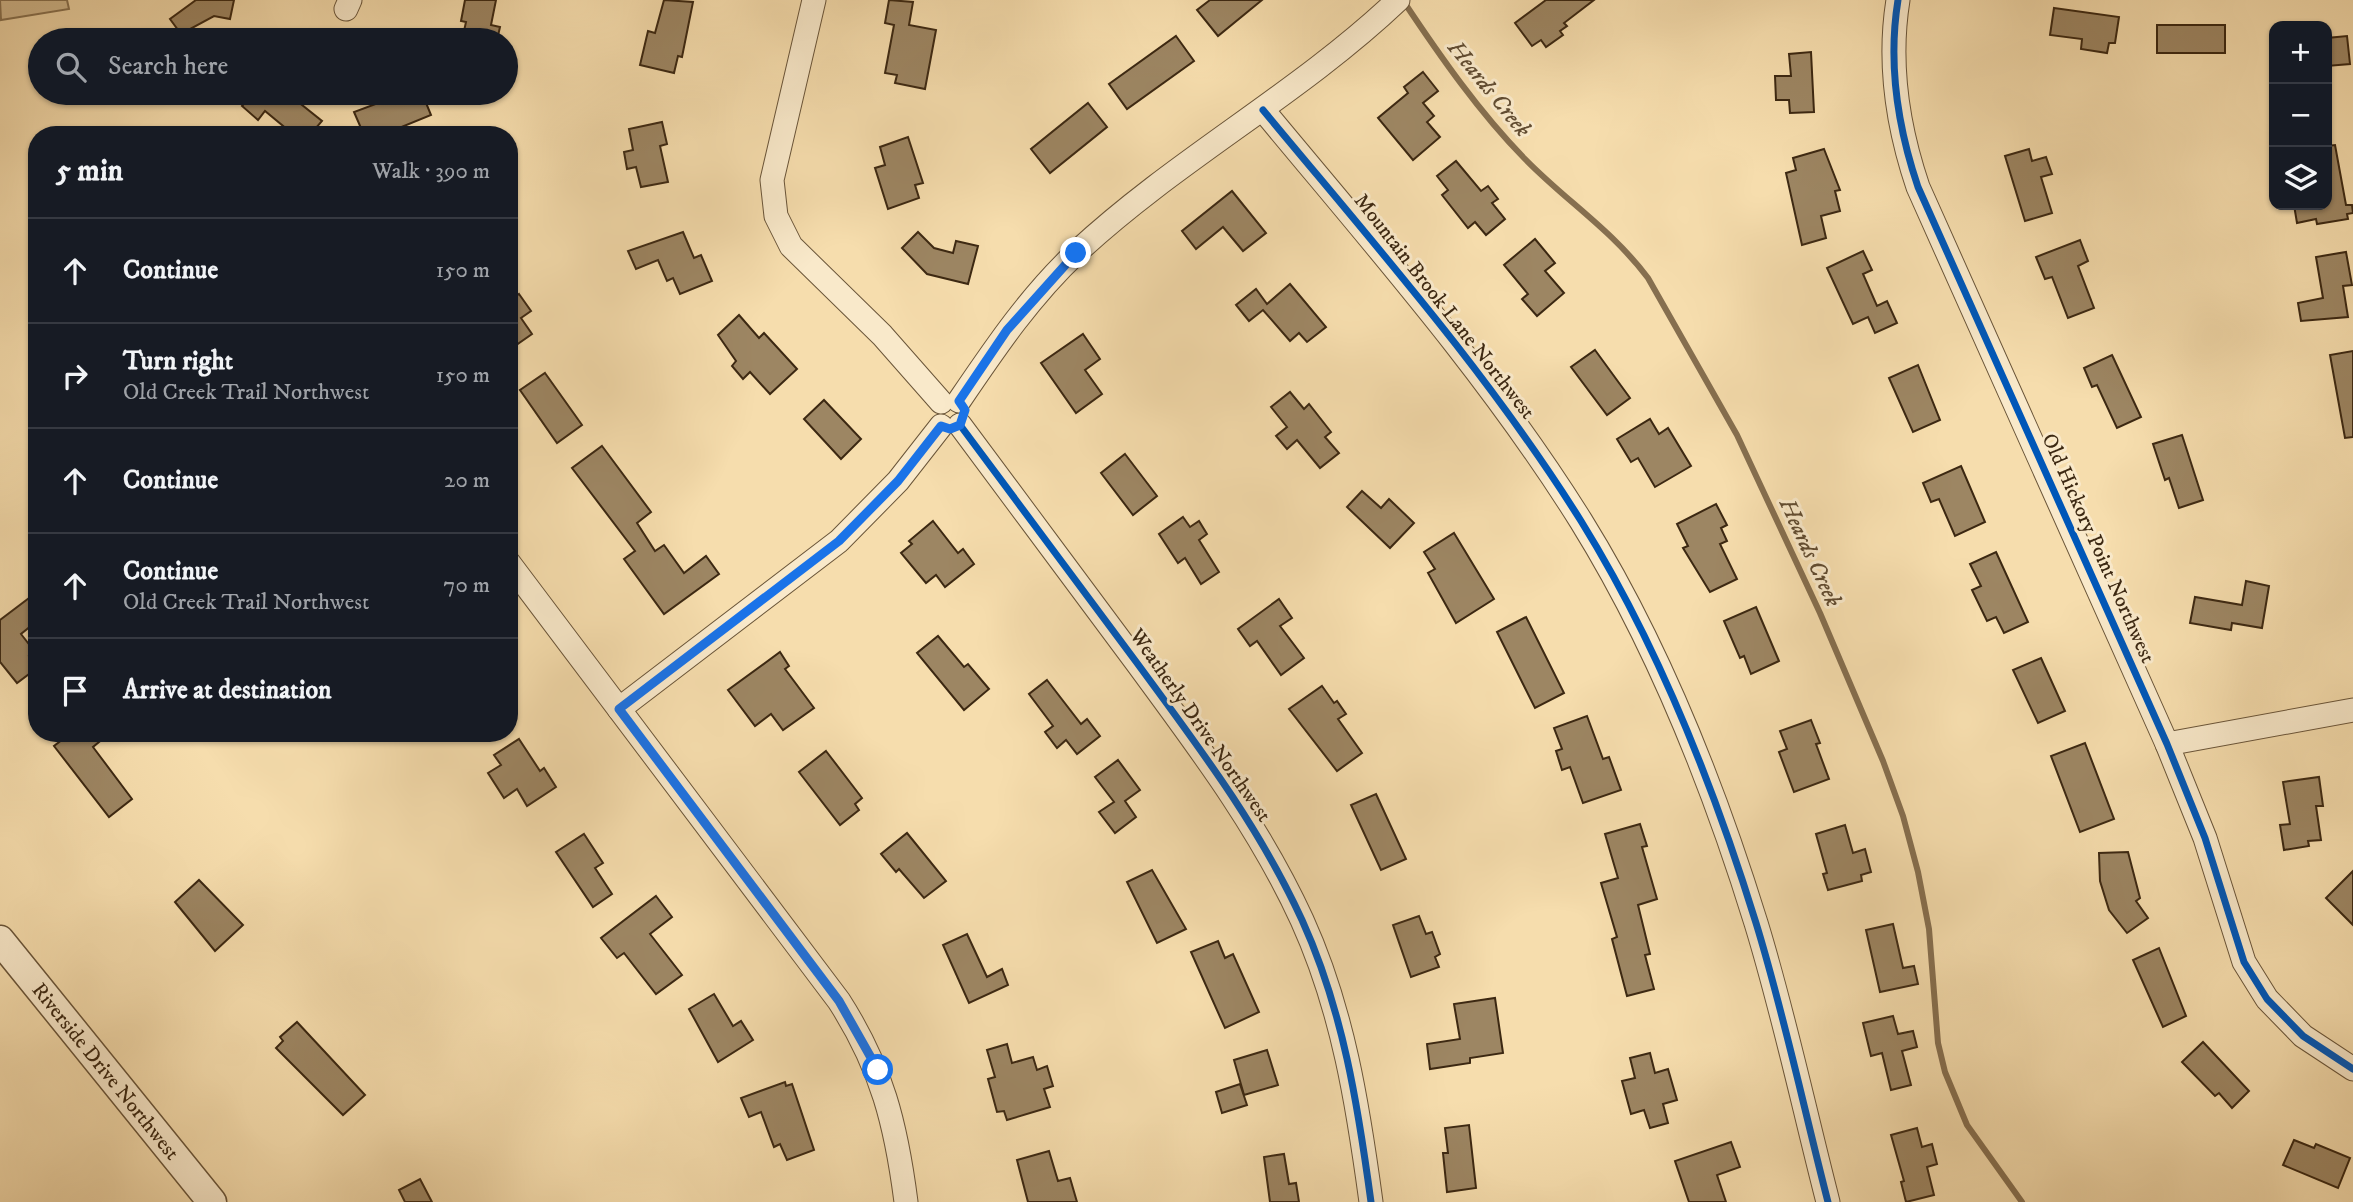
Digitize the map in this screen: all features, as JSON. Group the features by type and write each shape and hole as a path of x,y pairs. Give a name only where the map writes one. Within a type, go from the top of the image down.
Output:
{"street":[{"path":"619,709 839,541 965,410 950,401 791,246 776,216 772,180 814,0"},
{"path":"950,401 1007,330 1076,253 1142,196 1310,76 1398,0"},
{"name":"Old Hickory Point Northwest","path":"1898,0 1894,38 1898,103 1908,158 1918,187 2167,744 2205,838 2244,962 2267,999 2303,1036 2353,1069"},
{"name":"Mountain Brook Lane Northwest","path":"1264,110 1451,337 1508,411 1582,523 1648,645 1707,780 1756,924 1828,1202"},
{"name":"Weatherly Drive Northwest","path":"950,426 1224,780 1268,851 1303,922 1335,1009 1358,1100 1371,1202"},
{"path":"518,575 831,990 860,1034 891,1108 906,1202"},
{"path":"2167,744 2353,710"},
{"name":"Riverside Drive Northwest","path":"0,940 212,1202"}],"shaded area":[{"path":"0,0 67,0 69,9 1,20"}],"building":[{"path":"196,0 234,0 230,19 214,16 192,28 177,28 170,19"},
{"path":"465,0 496,0 491,25 500,28 465,28 466,22 461,21"},
{"path":"664,0 693,2 682,57 678,56 674,73 640,65 648,31 655,33"},
{"path":"889,0 913,2 909,25 936,30 925,89 895,83 897,75 885,73 894,25 885,23"},
{"path":"1210,0 1262,0 1218,36 1197,10"},
{"path":"1546,0 1594,0 1564,23 1567,26 1560,31 1563,35 1546,47 1541,40 1532,46 1515,23"},
{"path":"2054,8 2119,17 2115,43 2109,43 2107,53 2081,49 2082,39 2050,35"},
{"path":"2157,25 2225,25 2225,53 2157,53"},
{"path":"1176,36 1194,61 1127,109 1109,84"},
{"path":"2347,36 2350,64 2332,66 2332,38"},
{"path":"1811,52 1814,112 1790,113 1789,100 1776,100 1775,76 1791,76 1789,54"},
{"path":"1423,72 1438,91 1423,103 1434,116 1427,122 1440,137 1413,160 1378,118 1408,93 1404,87"},
{"path":"1088,103 1107,127 1050,173 1031,149"},
{"path":"302,105 322,121 318,126 283,126 265,111 258,120 242,106"},
{"path":"373,105 427,105 431,115 404,126 360,126 354,112"},
{"path":"662,122 667,144 660,146 668,182 641,187 636,167 627,169 624,152 633,150 629,129"},
{"path":"908,137 923,183 915,185 919,198 888,209 875,168 885,165 880,147"},
{"path":"2332,145 2335,145 2346,205 2352,205 2353,213 2347,214 2348,219 2317,224 2316,219 2297,223 2295,210 2332,210"},
{"path":"1824,149 1840,190 1835,191 1840,211 1821,216 1826,238 1802,245 1786,173 1796,170 1793,158"},
{"path":"2029,149 2032,161 2046,157 2052,174 2041,177 2052,213 2025,221 2005,156"},
{"path":"1456,161 1481,191 1488,186 1498,199 1492,203 1505,219 1486,235 1475,222 1468,228 1442,195 1448,190 1437,176"},
{"path":"1232,191 1266,233 1243,251 1223,227 1196,249 1182,231"},
{"path":"683,232 694,258 701,255 712,281 680,294 673,278 667,281 658,260 636,269 628,251"},
{"path":"918,232 934,248 953,253 956,241 978,246 968,284 927,274 902,248"},
{"path":"1535,239 1555,263 1545,271 1564,293 1537,316 1522,299 1528,294 1504,265"},
{"path":"2080,240 2088,261 2078,266 2094,308 2068,318 2052,277 2045,279 2036,257"},
{"path":"1863,251 1872,270 1863,274 1877,306 1887,301 1897,323 1875,333 1868,317 1853,324 1827,268"},
{"path":"2346,252 2352,285 2343,286 2348,317 2301,321 2298,303 2323,298 2316,257"},
{"path":"1290,284 1326,327 1307,342 1299,333 1290,341 1263,310 1249,321 1236,305 1256,289 1267,304"},
{"path":"518,295 531,311 521,318 532,334 518,344"},
{"path":"739,315 759,338 764,333 797,369 770,394 750,372 743,379 732,366 736,361 718,335"},
{"path":"1083,334 1100,359 1085,370 1102,394 1076,413 1041,363"},
{"path":"1595,350 1630,398 1607,415 1571,367"},
{"path":"2353,351 2353,437 2345,438 2330,355"},
{"path":"2112,355 2141,417 2117,428 2097,385 2092,387 2084,368"},
{"path":"1918,365 1940,420 1913,432 1889,378"},
{"path":"545,373 582,425 557,443 520,390"},
{"path":"1290,392 1304,409 1309,404 1331,432 1325,437 1339,453 1320,468 1297,440 1287,449 1276,436 1287,427 1271,407"},
{"path":"824,400 861,439 841,459 804,419"},
{"path":"1650,419 1659,434 1668,428 1691,466 1655,487 1638,458 1631,462 1617,439"},
{"path":"2182,435 2203,500 2179,508 2169,478 2165,480 2153,444"},
{"path":"602,446 651,512 637,523 655,551 664,545 684,573 706,556 719,574 664,614 624,559 635,551 572,468"},
{"path":"1125,454 1157,496 1133,515 1101,473"},
{"path":"1961,466 1985,522 1955,536 1939,499 1931,502 1923,483"},
{"path":"1362,491 1381,508 1389,499 1414,523 1390,548 1347,507"},
{"path":"1716,504 1727,525 1721,528 1727,541 1720,544 1737,579 1710,592 1683,548 1688,546 1677,524"},
{"path":"1183,517 1190,527 1199,521 1207,534 1199,540 1219,572 1201,584 1185,558 1178,563 1159,534"},
{"path":"933,521 958,553 963,549 974,564 945,587 936,575 926,583 901,553 912,544 909,541"},
{"path":"1454,533 1494,599 1456,623 1428,573 1435,569 1424,552"},
{"path":"1996,552 2028,622 2004,633 1996,617 1987,621 1972,590 1981,586 1970,564"},
{"path":"2246,581 2269,586 2262,628 2232,623 2231,630 2190,623 2195,597 2242,605"},
{"path":"28,599 28,628 21,634 28,643 28,675 17,683 0,662 0,620"},
{"path":"1279,599 1292,618 1280,626 1304,658 1281,675 1257,641 1250,646 1238,629"},
{"path":"1756,607 1779,661 1751,674 1744,656 1740,658 1724,621"},
{"path":"1526,617 1564,693 1535,708 1497,632"},
{"path":"938,636 964,667 968,664 989,689 964,710 917,653"},
{"path":"780,652 789,666 785,669 814,708 783,730 771,714 755,726 728,690"},
{"path":"2041,658 2065,711 2038,723 2013,670"},
{"path":"1047,680 1081,724 1087,719 1100,736 1077,754 1066,740 1057,748 1045,732 1053,726 1029,694"},
{"path":"1322,686 1346,714 1338,719 1362,753 1337,771 1289,709"},
{"path":"1587,716 1603,759 1609,757 1621,790 1583,803 1570,767 1562,770 1556,751 1562,749 1554,728"},
{"path":"1811,720 1820,743 1816,744 1829,779 1794,792 1779,752 1787,749 1780,731"},
{"path":"518,740 540,771 544,768 556,787 527,806 517,789 504,798 488,773 501,765 494,755"},
{"path":"59,742 99,742 93,747 132,799 109,817 54,746"},
{"path":"2085,743 2114,819 2080,832 2051,756"},
{"path":"826,751 862,798 855,804 859,810 840,825 799,772"},
{"path":"1118,760 1140,790 1125,801 1136,817 1115,833 1099,812 1114,802 1095,777"},
{"path":"2319,777 2323,806 2316,806 2321,840 2308,841 2309,846 2284,850 2280,825 2290,824 2283,782"},
{"path":"1376,794 1406,859 1381,870 1351,805"},
{"path":"1640,824 1647,846 1642,847 1657,899 1638,905 1650,954 1645,955 1654,989 1627,996 1612,939 1617,937 1601,883 1618,878 1605,834"},
{"path":"1845,825 1853,853 1865,849 1871,872 1861,875 1862,881 1828,890 1823,874 1827,873 1816,834"},
{"path":"907,833 946,881 924,898 899,869 896,872 881,854"},
{"path":"584,834 603,863 595,868 612,894 593,907 556,852"},
{"path":"2128,852 2140,898 2136,901 2148,918 2127,933 2109,910 2100,881 2099,853"},
{"path":"1152,870 1186,929 1157,943 1127,882"},
{"path":"2353,871 2353,925 2326,898"},
{"path":"199,880 243,925 215,951 175,902"},
{"path":"656,896 672,917 650,934 682,975 656,994 624,953 617,958 601,938"},
{"path":"1419,916 1426,934 1432,932 1440,954 1435,957 1439,967 1411,977 1393,925"},
{"path":"1893,924 1903,968 1914,966 1918,984 1880,992 1866,930"},
{"path":"967,934 987,977 1002,969 1008,985 969,1003 943,945"},
{"path":"1218,941 1225,958 1233,954 1259,1012 1225,1028 1191,952"},
{"path":"2159,948 2186,1016 2163,1027 2133,960"},
{"path":"714,994 733,1026 741,1021 753,1040 718,1062 689,1009"},
{"path":"1495,998 1503,1053 1470,1058 1470,1063 1430,1069 1427,1044 1460,1039 1454,1004"},
{"path":"1893,1016 1898,1034 1913,1031 1917,1047 1902,1051 1911,1085 1891,1090 1882,1053 1871,1056 1863,1023"},
{"path":"297,1022 365,1095 343,1115 276,1048 283,1041 280,1037"},
{"path":"2203,1042 2249,1091 2232,1108 2219,1093 2215,1096 2182,1062"},
{"path":"1007,1044 1012,1063 1033,1057 1037,1070 1047,1066 1053,1086 1044,1089 1050,1107 1007,1120 1004,1111 997,1112 988,1079 995,1077 987,1050"},
{"path":"1267,1050 1278,1085 1244,1095 1234,1060"},
{"path":"1650,1053 1655,1073 1668,1069 1677,1100 1663,1104 1668,1123 1650,1128 1644,1110 1631,1114 1622,1081 1635,1078 1630,1058"},
{"path":"785,1082 786,1086 792,1084 814,1150 787,1160 780,1144 774,1147 761,1112 749,1117 741,1098"},
{"path":"1240,1084 1247,1105 1222,1113 1216,1092"},
{"path":"1469,1125 1476,1188 1447,1192 1443,1153 1448,1153 1445,1128"},
{"path":"1917,1128 1922,1147 1932,1144 1937,1164 1927,1167 1934,1195 1906,1202 1901,1182 1904,1181 1891,1135"},
{"path":"2294,1140 2314,1148 2316,1144 2350,1158 2338,1188 2283,1165"},
{"path":"1731,1142 1740,1167 1717,1175 1726,1202 1689,1202 1675,1161"},
{"path":"1049,1151 1058,1181 1070,1178 1077,1202 1028,1202 1017,1160"},
{"path":"1284,1154 1289,1184 1296,1183 1299,1202 1270,1202 1264,1157"},
{"path":"420,1179 432,1202 405,1202 399,1190"}],"waterway":[{"name":"Heards Creek","path":"1404,2 1461,83 1508,141 1604,230 1648,278 1737,435 1820,613 1883,761 1903,816 1929,929 1938,1043 1945,1072 1967,1125 2022,1202"}],"cycle path":[{"path":"1898,0 1894,47 1897,95 1905,142 1918,187 2167,744 2205,838 2244,962 2267,999 2303,1036 2353,1069"},
{"path":"1263,110 1388,260 1508,414 1581,521 1635,617 1702,767 1739,871 1776,992 1828,1202"},
{"path":"960,425 1205,756 1247,819 1285,885 1316,954 1338,1023 1354,1094 1371,1202"}],"route":[{"path":"878,1070 839,1001 619,709 798,575 839,541 898,481 941,426 950,429 960,425 964,420 965,410 959,401 1007,330 1076,253"}]}
